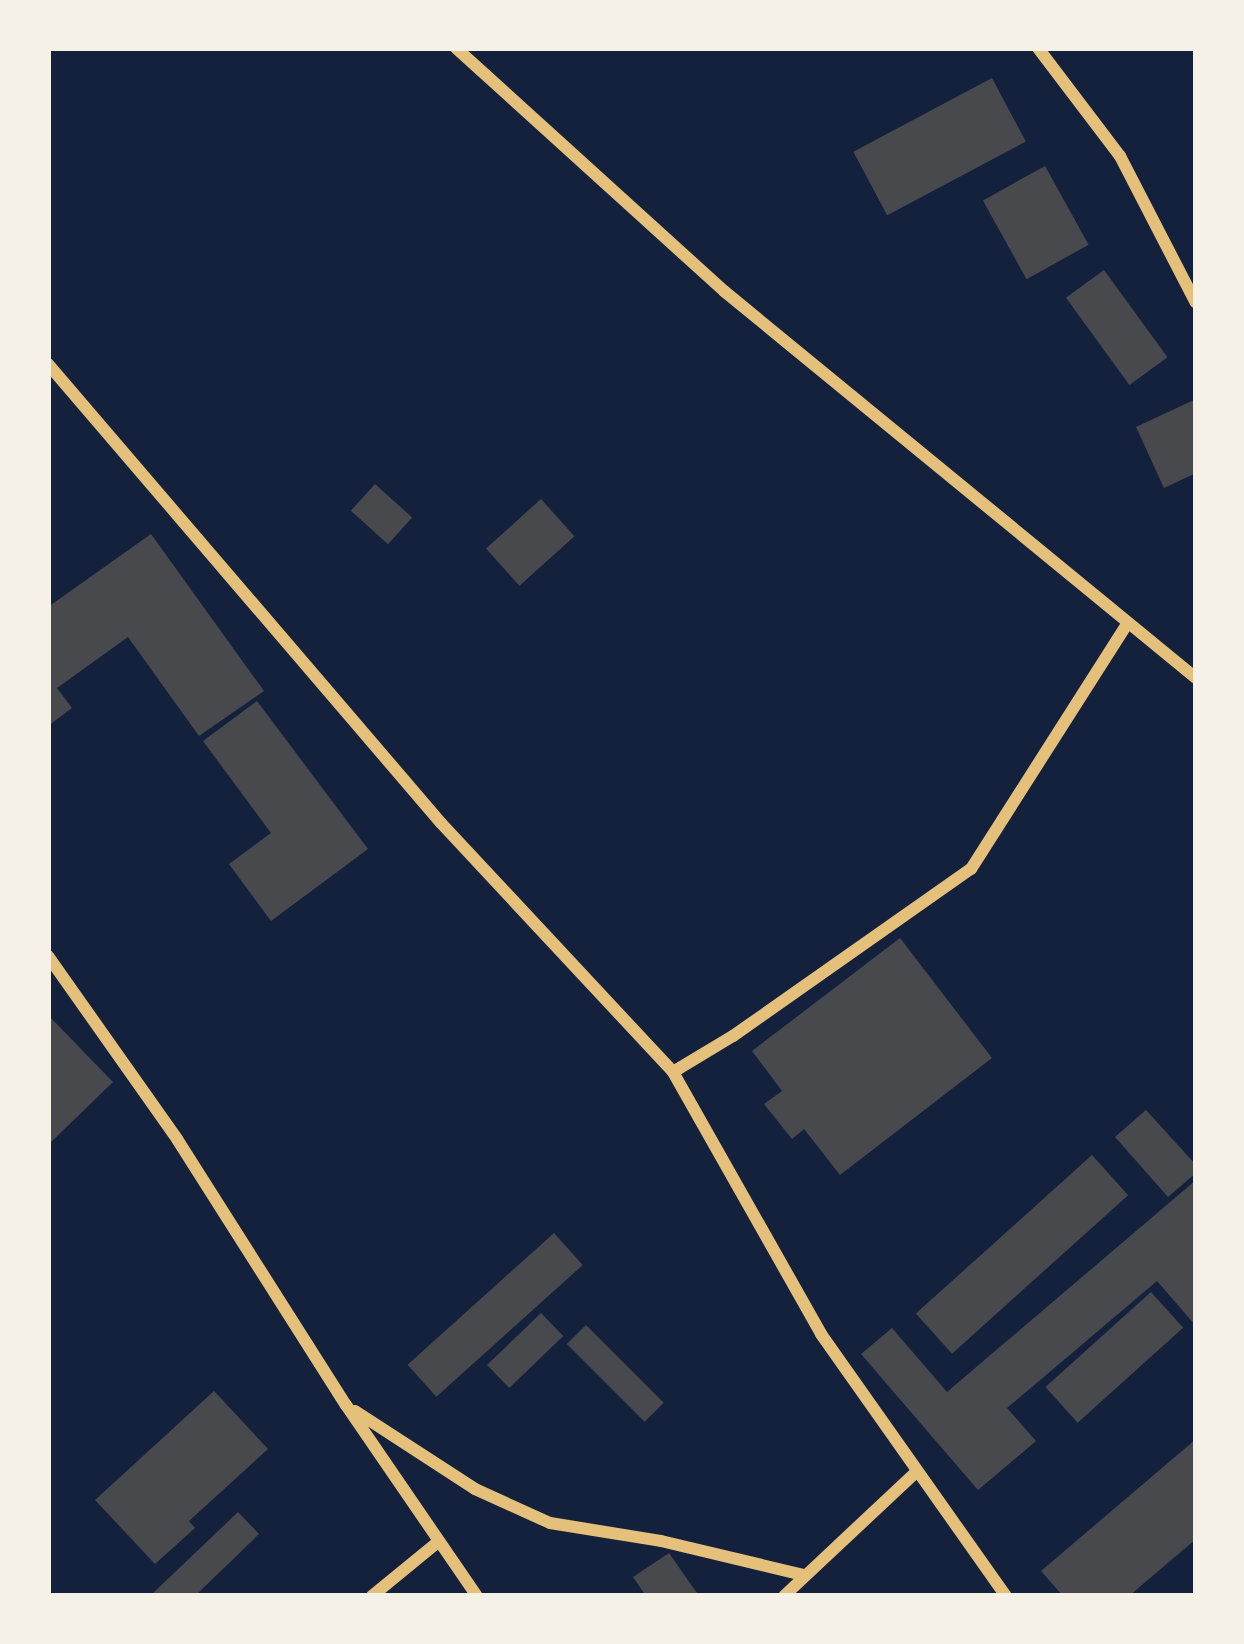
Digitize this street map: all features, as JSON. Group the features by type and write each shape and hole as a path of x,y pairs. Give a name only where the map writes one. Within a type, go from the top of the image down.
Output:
{"street":[{"path":"456,48 724,291 1196,677"},
{"path":"1038,48 1120,156 1196,303"},
{"path":"48,364 441,823 673,1072 821,1334 915,1474 1006,1596"},
{"path":"673,1072 753,1023 971,869 1128,623"},
{"path":"48,956 177,1139 346,1405 477,1596"},
{"path":"346,1405 475,1489 550,1523 661,1541 804,1575"},
{"path":"784,1596 915,1474"},
{"path":"372,1596 438,1543"}],"building":[{"path":"992,78 1026,142 887,215 853,152"},
{"path":"1045,166 1089,245 1027,279 983,200"},
{"path":"1104,270 1167,357 1129,385 1066,298"},
{"path":"1196,399 1196,473 1164,488 1136,427"},
{"path":"375,484 412,517 388,544 351,511"},
{"path":"541,499 574,536 519,586 486,549"},
{"path":"151,534 264,691 199,736 128,637 57,688 72,708 48,726 48,607"},
{"path":"257,701 368,849 271,921 229,864 271,833 203,741"},
{"path":"900,938 992,1058 840,1175 804,1129 792,1139 764,1104 782,1091 752,1051"},
{"path":"48,1015 113,1082 48,1145"},
{"path":"1146,1110 1196,1165 1196,1173 1168,1197 1115,1137"},
{"path":"1092,1155 1128,1195 952,1354 916,1314"},
{"path":"1196,1180 1196,1326 1157,1281 1007,1408 1036,1441 978,1490 861,1354 892,1328 947,1392"},
{"path":"554,1233 583,1265 436,1397 408,1365"},
{"path":"1151,1292 1183,1328 1078,1423 1045,1387"},
{"path":"541,1313 563,1336 509,1388 487,1365"},
{"path":"586,1325 664,1403 645,1422 567,1344"},
{"path":"214,1391 268,1449 189,1521 195,1528 155,1564 95,1500"},
{"path":"1196,1439 1196,1539 1129,1596 1063,1596 1041,1571"},
{"path":"238,1512 259,1534 195,1596 150,1596"},
{"path":"669,1553 699,1596 646,1596 633,1577"}]}
